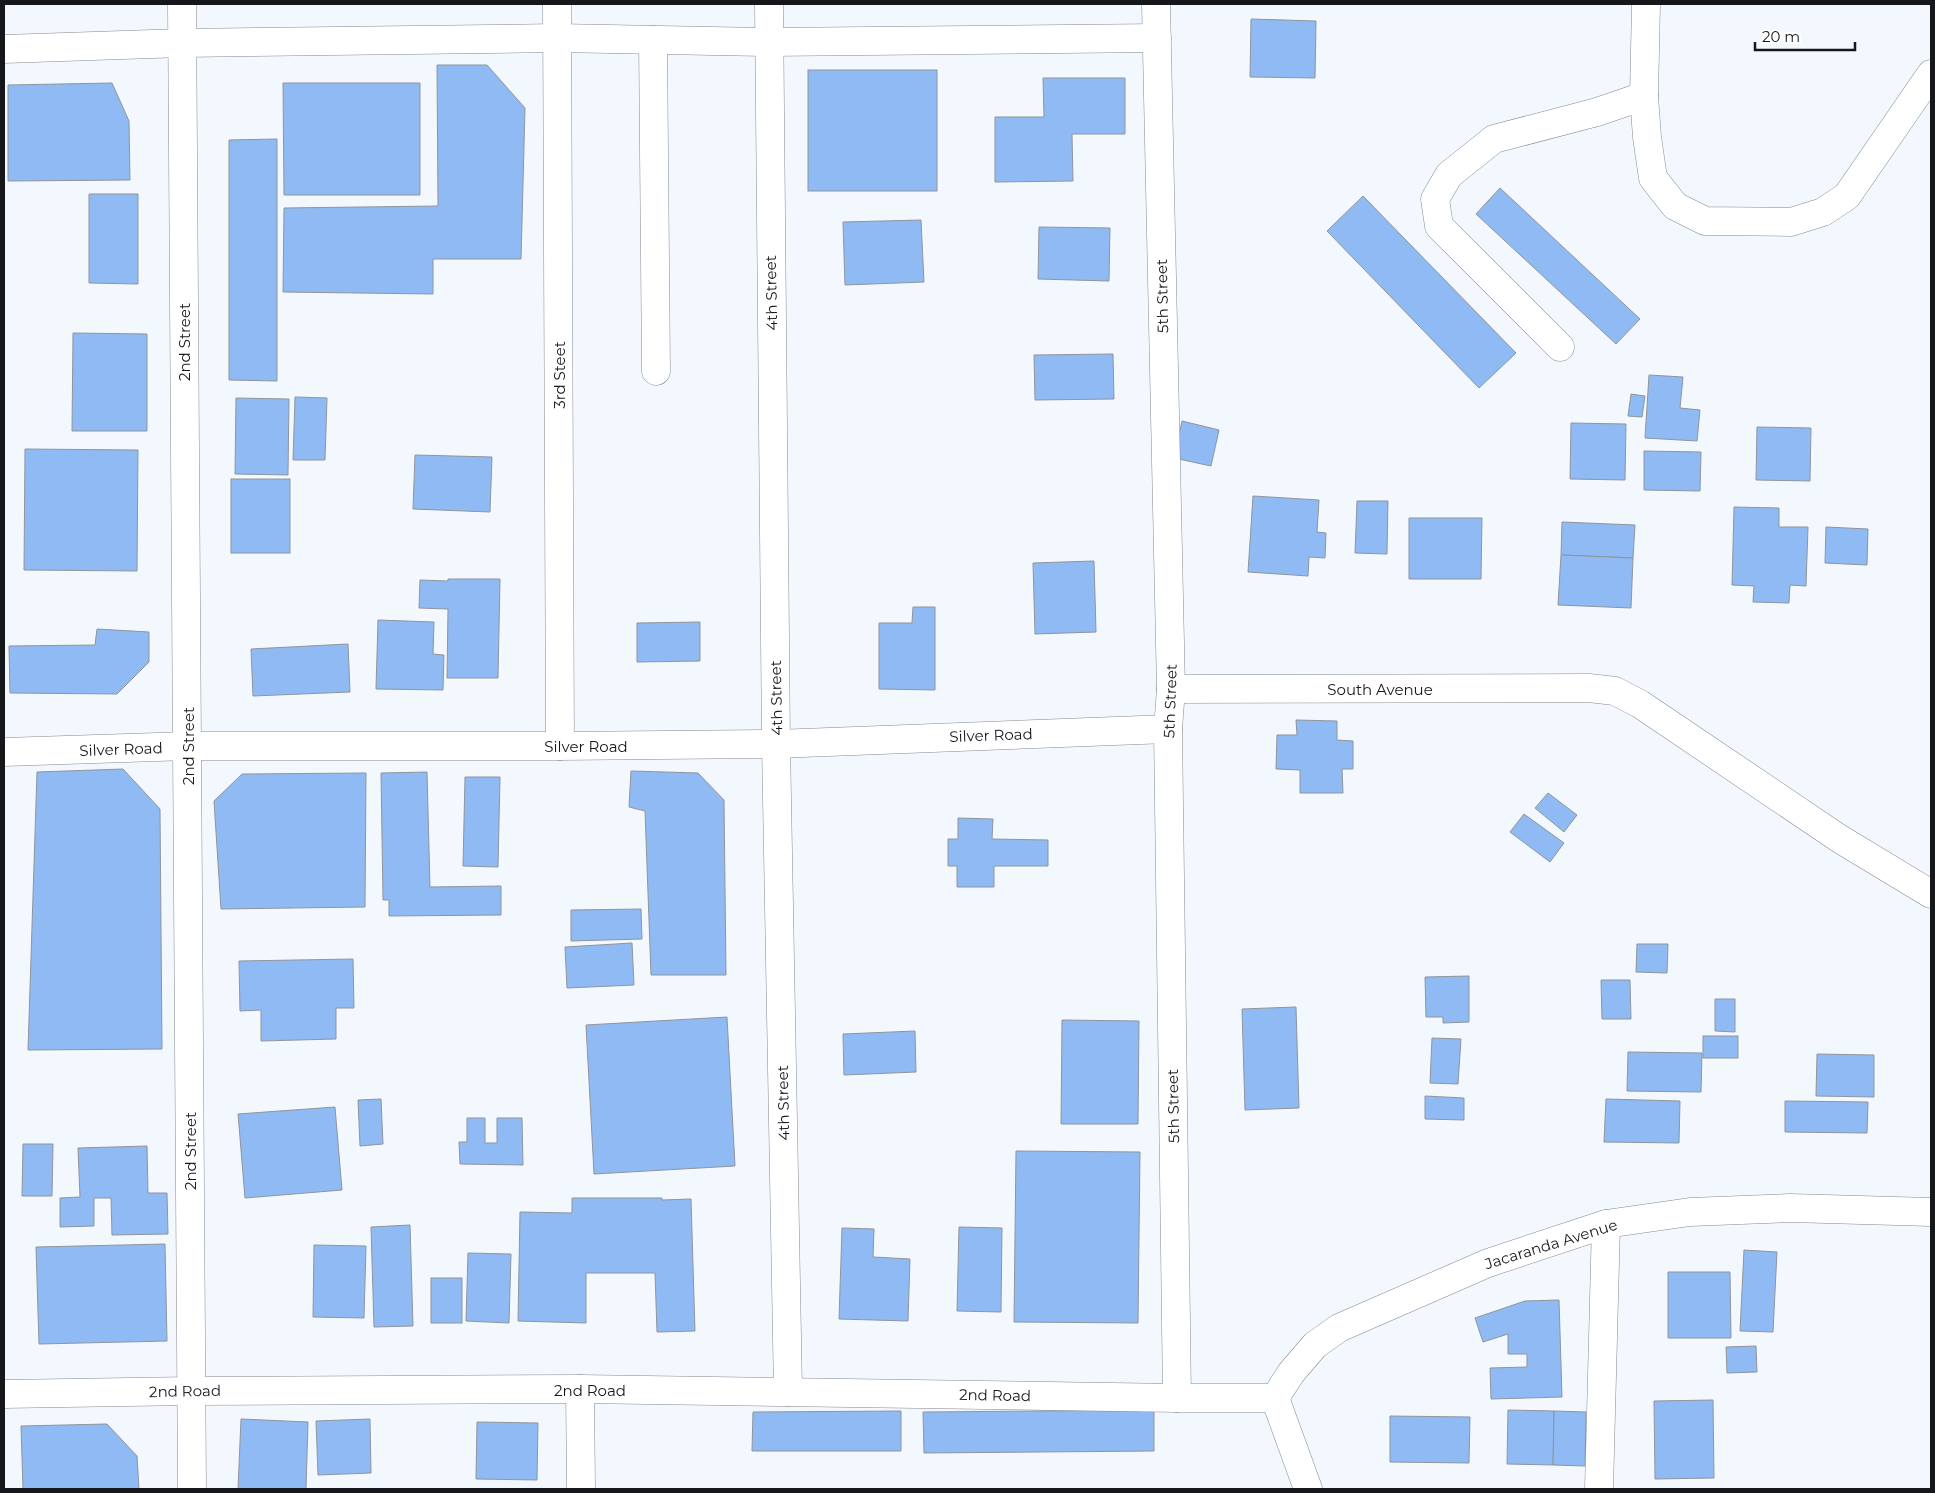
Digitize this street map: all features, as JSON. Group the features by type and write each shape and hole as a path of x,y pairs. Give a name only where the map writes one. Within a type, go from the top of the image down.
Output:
{"street":[{"name":"2nd Street","path":"182,4 192,1489"},
{"name":"3rd Steet","path":"557,4 560,746"},
{"name":"4th Street","path":"769,4 776,744 788,1392"},
{"name":"5th Street","path":"1156,4 1171,690 1168,729 1177,1398"},
{"path":"1646,4 1644,96 1653,178 1675,206 1705,220 1791,222 1824,212 1847,196 1931,74"},
{"path":"4,49 182,43 557,38 769,42 1156,38"},
{"path":"653,40 656,371"},
{"path":"1560,347 1439,226 1435,199 1450,175 1494,139 1597,112 1644,96"},
{"name":"South Avenue","path":"1171,690 1589,688 1615,691 1640,704 1840,839 1931,894"},
{"name":"Silver Road","path":"4,752 188,746 776,744 1168,729"},
{"name":"Jacaranda Avenue","path":"1275,1398 1291,1373 1315,1345 1339,1328 1488,1263 1606,1224 1690,1212 1790,1208 1931,1212"},
{"path":"1599,1489 1606,1224"},
{"path":"580,1389 581,1489"},
{"name":"2nd Road","path":"4,1394 580,1389 1275,1398"},
{"path":"1275,1398 1308,1489"}],"building":[{"path":"1251,19 1316,21 1315,78 1250,77"},
{"path":"437,65 487,65 525,108 521,259 433,259 433,294 283,292 284,208 438,206"},
{"path":"808,70 937,70 937,191 808,191"},
{"path":"1043,78 1125,78 1125,134 1072,134 1073,181 995,182 995,117 1044,117"},
{"path":"112,83 129,121 130,180 8,181 8,85"},
{"path":"283,83 420,83 420,195 284,195"},
{"path":"277,139 277,381 229,380 229,140"},
{"path":"1500,188 1640,319 1616,344 1476,214"},
{"path":"89,194 138,194 138,284 89,283"},
{"path":"1363,196 1516,353 1479,388 1327,231"},
{"path":"921,220 924,282 845,285 843,222"},
{"path":"1039,227 1110,228 1109,281 1038,279"},
{"path":"73,333 147,334 147,431 72,431"},
{"path":"1113,354 1114,399 1035,400 1034,355"},
{"path":"1649,375 1683,377 1680,408 1700,410 1697,441 1645,438"},
{"path":"1631,394 1645,396 1642,417 1628,416"},
{"path":"295,397 327,398 325,460 293,460"},
{"path":"236,398 289,399 288,475 235,474"},
{"path":"1182,421 1219,430 1211,466 1174,458"},
{"path":"1571,423 1626,424 1625,480 1570,479"},
{"path":"1757,427 1811,428 1810,481 1756,480"},
{"path":"25,449 138,450 137,571 24,570"},
{"path":"1644,451 1701,452 1700,491 1644,490"},
{"path":"415,455 492,457 490,512 413,509"},
{"path":"231,479 290,479 290,553 231,553"},
{"path":"1253,496 1319,500 1317,532 1326,533 1325,558 1309,557 1308,576 1248,572"},
{"path":"1357,501 1388,501 1387,554 1355,553"},
{"path":"1734,507 1779,508 1779,527 1808,527 1806,586 1790,585 1789,603 1753,602 1754,586 1732,585"},
{"path":"1409,518 1482,518 1481,579 1409,579"},
{"path":"1562,522 1635,525 1633,558 1561,555"},
{"path":"1826,527 1868,529 1867,565 1825,563"},
{"path":"1561,555 1633,558 1631,608 1558,605"},
{"path":"1094,561 1096,632 1035,634 1033,563"},
{"path":"448,579 500,579 498,678 447,678 448,609 419,608 420,580 448,581"},
{"path":"913,607 935,607 935,690 879,689 879,623 912,623"},
{"path":"378,620 434,622 433,654 444,655 443,690 376,689"},
{"path":"700,622 700,661 637,662 637,623"},
{"path":"97,629 149,632 149,662 117,694 10,693 9,646 95,645"},
{"path":"348,644 350,692 253,696 251,649"},
{"path":"1296,720 1337,721 1337,740 1353,741 1353,769 1342,769 1343,793 1300,793 1300,770 1276,769 1277,735 1297,735"},
{"path":"123,769 160,809 162,1049 28,1050 37,772"},
{"path":"631,771 698,773 724,800 726,975 651,975 645,811 629,807"},
{"path":"427,772 430,887 501,886 501,915 389,916 389,900 383,900 381,773"},
{"path":"366,773 365,907 221,909 214,801 242,774"},
{"path":"465,777 500,777 498,867 463,866"},
{"path":"1548,793 1577,815 1564,832 1535,808"},
{"path":"1524,814 1564,843 1550,862 1510,832"},
{"path":"958,818 993,819 992,839 1048,840 1048,866 994,866 994,887 957,887 957,866 948,866 948,839 958,839"},
{"path":"641,909 642,939 571,941 571,910"},
{"path":"632,943 634,985 567,988 565,947"},
{"path":"1637,944 1668,944 1667,973 1636,972"},
{"path":"353,959 354,1008 336,1008 336,1039 261,1041 261,1010 240,1011 239,961"},
{"path":"1469,976 1469,1022 1443,1023 1443,1017 1426,1017 1425,977"},
{"path":"1601,980 1630,980 1631,1019 1602,1019"},
{"path":"1715,999 1735,999 1735,1032 1715,1031"},
{"path":"1296,1007 1299,1108 1245,1110 1242,1009"},
{"path":"727,1017 735,1166 594,1174 586,1025"},
{"path":"1062,1020 1139,1021 1138,1124 1061,1124"},
{"path":"915,1031 916,1072 844,1075 843,1034"},
{"path":"1703,1036 1738,1036 1738,1058 1703,1058"},
{"path":"1432,1038 1461,1039 1458,1084 1430,1083"},
{"path":"1628,1052 1702,1053 1701,1092 1627,1091"},
{"path":"1817,1054 1874,1055 1874,1097 1816,1096"},
{"path":"1425,1096 1464,1098 1464,1120 1425,1119"},
{"path":"381,1099 383,1144 360,1146 358,1100"},
{"path":"1606,1099 1680,1101 1679,1143 1604,1142"},
{"path":"1785,1101 1868,1102 1867,1133 1785,1132"},
{"path":"335,1107 342,1190 245,1198 238,1114"},
{"path":"467,1118 485,1118 485,1143 497,1143 497,1118 522,1118 523,1165 460,1164 459,1142 467,1142"},
{"path":"23,1144 53,1144 52,1196 22,1196"},
{"path":"147,1146 148,1193 167,1193 168,1234 112,1235 111,1198 94,1198 94,1226 60,1227 60,1198 80,1197 78,1148"},
{"path":"1016,1151 1140,1152 1138,1323 1014,1322"},
{"path":"572,1198 691,1199 695,1331 657,1332 655,1273 586,1273 586,1323 518,1321 520,1212 572,1213"},
{"path":"410,1225 413,1326 374,1327 371,1227"},
{"path":"959,1227 1002,1228 1001,1312 957,1311"},
{"path":"842,1228 874,1229 873,1257 910,1259 908,1321 839,1319"},
{"path":"165,1244 167,1341 39,1344 36,1247"},
{"path":"314,1245 366,1246 364,1318 313,1317"},
{"path":"1744,1250 1777,1252 1773,1332 1740,1331"},
{"path":"468,1253 511,1254 509,1323 466,1321"},
{"path":"1668,1272 1730,1272 1731,1338 1668,1338"},
{"path":"431,1278 462,1278 462,1323 431,1323"},
{"path":"1559,1300 1562,1397 1491,1399 1490,1368 1527,1367 1527,1354 1508,1354 1508,1334 1483,1342 1475,1318 1525,1301"},
{"path":"1756,1346 1757,1372 1727,1373 1726,1347"},
{"path":"1713,1400 1714,1478 1655,1479 1654,1401"},
{"path":"1154,1410 1154,1451 924,1453 923,1412"},
{"path":"1508,1410 1554,1411 1553,1465 1507,1464"},
{"path":"901,1411 901,1451 752,1451 753,1412"},
{"path":"1554,1411 1586,1412 1585,1466 1553,1465"},
{"path":"1390,1416 1470,1417 1469,1463 1390,1462"},
{"path":"241,1419 308,1422 306,1489 238,1489"},
{"path":"370,1419 371,1473 318,1475 316,1421"},
{"path":"477,1422 538,1423 537,1480 476,1479"},
{"path":"107,1424 137,1456 139,1489 23,1489 21,1426"}]}
